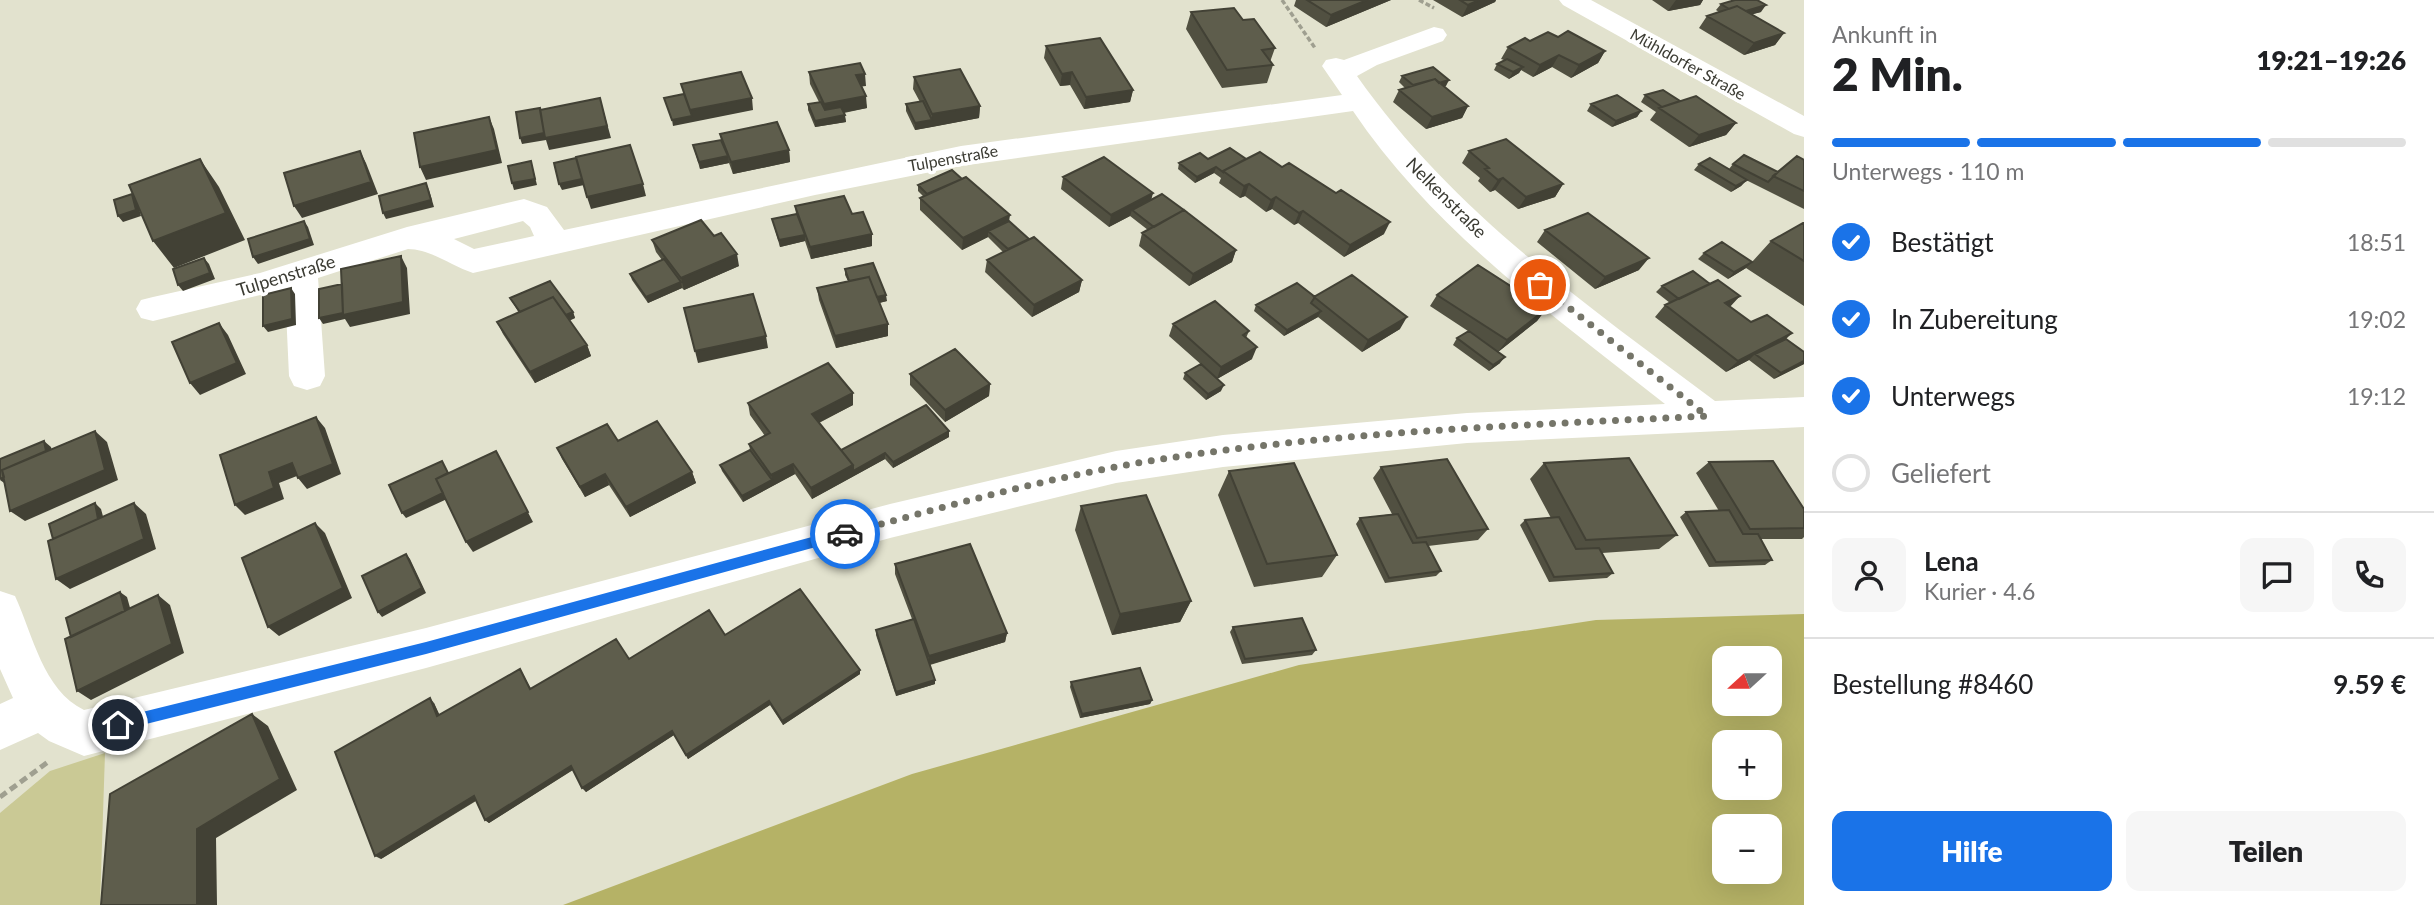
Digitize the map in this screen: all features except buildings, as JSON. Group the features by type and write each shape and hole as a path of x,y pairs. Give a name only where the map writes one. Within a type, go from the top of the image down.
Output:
{"street":[{"name":"Mühldorfer Straße","path":"1572,0 1804,128"},
{"path":"1338,71 1370,55 1397,50 1434,35"},
{"name":"Nelkenstraße","path":"1338,71 1358,102 1422,177 1510,260 1707,416"},
{"name":"Tulpenstraße","path":"153,309 220,295 418,237 524,210 535,212 543,219 553,244 891,168 1358,102"},
{"path":"301,272 307,376"},
{"path":"0,610 27,680 56,720 84,733 426,648 890,521 1116,467 1211,452 1467,428 1804,412"},
{"path":"0,728 45,706"}],"path":[{"path":"1282,0 1323,59 1338,71"},
{"path":"0,797 84,733"}],"shaded area":[{"path":"1804,614 1804,905 563,905 912,774 1299,665 1596,620"},
{"path":"105,753 100,905 0,905 0,813 50,771"}],"way so far":[{"path":"845,534 1047,482 1175,457 1467,428 1707,416 1540,285"}],"route":[{"path":"118,725 426,648 845,534"}]}
